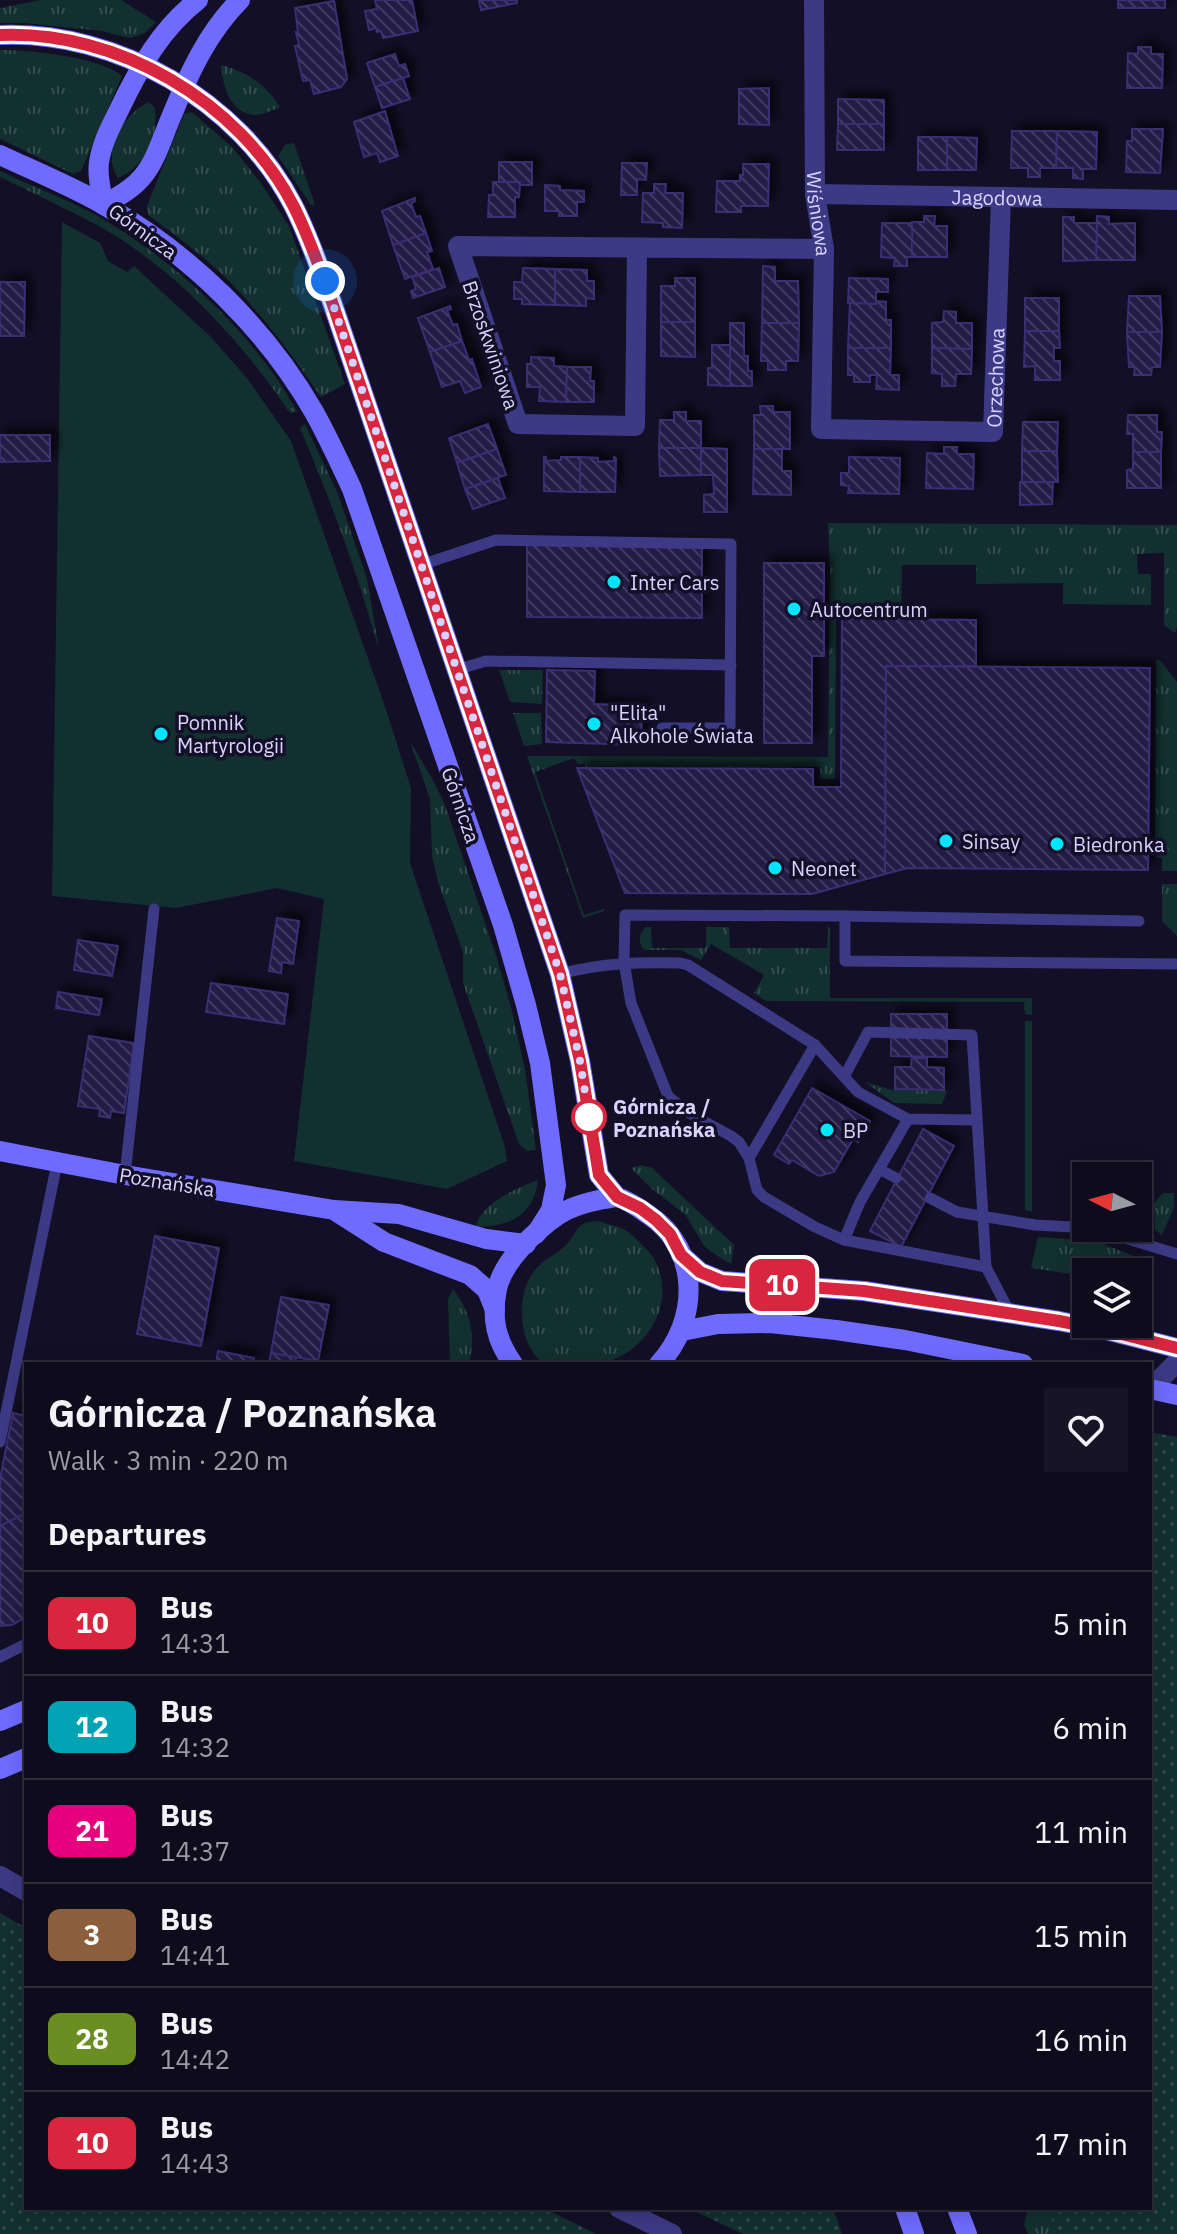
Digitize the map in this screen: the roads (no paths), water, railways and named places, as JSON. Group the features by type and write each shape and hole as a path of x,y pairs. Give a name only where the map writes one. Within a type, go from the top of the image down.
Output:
{"street":[{"path":"0,35 79,43 142,64 177,19 198,0"},
{"path":"0,155 104,205 129,190 150,166 203,46 240,0"},
{"name":"Wiśniowa","path":"814,0 815,194 824,249 821,429"},
{"name":"Górnicza","path":"531,1239 551,1210 556,1185 540,1063 503,925 352,489 314,410 268,345 200,274 147,232 104,205 99,162 107,135 142,64 217,111 248,142 273,172 292,203 319,265 560,974 580,1061 599,1175 617,1197"},
{"name":"Jagodowa","path":"815,194 1177,200"},
{"name":"Orzechowa","path":"821,429 993,432 1001,198"},
{"name":"Brzoskwiniowa","path":"637,248 635,426 518,424 458,246 824,249"},
{"name":"Poznańska","path":"0,1151 334,1210 399,1214 477,1237 531,1239"},
{"path":"498,1355 497,1288 508,1264 559,1214 586,1202 617,1197 640,1208 670,1234 681,1255 689,1284 689,1307 682,1331 662,1362"},
{"name":"Poznańska","path":"334,1210 384,1242 470,1275 487,1290 495,1312"},
{"path":"681,1255 700,1272 722,1281 864,1291 1110,1331 1177,1348"},
{"path":"682,1331 718,1324 770,1323 905,1340 1013,1362"},
{"path":"1152,1387 1177,1362"},
{"path":"1152,1389 1177,1395"},
{"path":"0,1721 24,1711"},
{"path":"0,1769 24,1759"},
{"path":"0,1876 24,1890"},
{"path":"623,2210 672,2234"},
{"path":"906,2210 914,2234"},
{"path":"958,2210 967,2234"}],"lane":[{"path":"421,565 496,540 731,544 730,728 662,728"},
{"path":"456,670 486,661 731,665"},
{"path":"125,1175 154,909"},
{"path":"986,1267 844,1240 764,1197 757,1190 749,1158 739,1142 687,1112 668,1096 631,1003 624,962 625,915 1139,921"},
{"path":"845,916 845,961 1177,964"},
{"path":"560,974 624,962 688,965 815,1045 858,1092 908,1119 977,1120"},
{"path":"844,1077 868,1032 972,1035 986,1267 1010,1314"},
{"path":"749,1158 815,1045"},
{"path":"844,1240 860,1202 908,1119"},
{"path":"0,1442 57,1163"},
{"path":"879,1169 896,1178"},
{"path":"930,1198 957,1212 1108,1233 1177,1254"},
{"path":"0,1657 24,1645"}],"place":[{"name":"Inter Cars","path":"614,582"},
{"name":"Autocentrum","path":"794,609"},
{"name":"\"Elita\" Alkohole Świata","path":"594,724"},
{"name":"Pomnik Martyrologii","path":"161,734"},
{"name":"Sinsay","path":"946,841"},
{"name":"Biedronka","path":"1057,844"},
{"name":"Neonet","path":"775,868"},
{"name":"Górnicza / Poznańska","path":"589,1117"},
{"name":"BP","path":"827,1130"}]}
